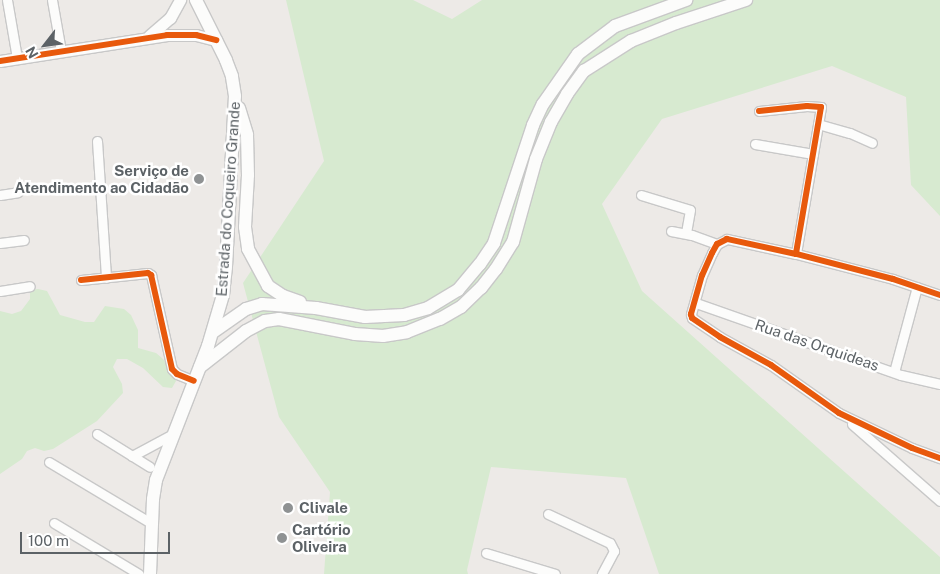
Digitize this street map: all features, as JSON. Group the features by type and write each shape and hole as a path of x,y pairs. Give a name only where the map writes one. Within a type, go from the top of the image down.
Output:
{"main road":[{"name":"Estrada do Coqueiro Grande","path":"150,574 151,523 156,480 213,332 223,295 226,267 235,96 232,76 196,0"},
{"path":"213,332 246,309 262,304 316,308 365,317 404,315 428,308 458,290 480,264 494,243 533,125 543,104 578,54 615,26 686,0"},
{"path":"200,367 246,331 265,321 279,319 356,334 383,336 408,332 460,308 496,269 513,242 536,159 551,122 567,94 584,72 631,41 676,23 746,0"},
{"path":"235,96 247,135 248,174 245,226 248,249 268,286 283,296 316,308"}],"street":[{"path":"6,0 17,58"},
{"path":"52,0 61,51"},
{"path":"148,37 170,18 180,0"},
{"path":"170,18 179,34"},
{"path":"0,61 148,37 179,34 196,35 216,40"},
{"path":"759,111 806,106 820,108 796,254"},
{"path":"818,124 850,133 872,143"},
{"path":"97,141 106,278"},
{"path":"755,144 813,154"},
{"path":"0,195 18,192"},
{"path":"641,195 690,210 686,234"},
{"path":"671,231 717,244"},
{"path":"940,295 796,254 727,239 717,244 702,275 696,303 691,314 692,318 720,337 771,366 839,413 940,501"},
{"path":"0,244 24,240"},
{"path":"81,280 148,273 152,275 172,368 177,374 194,381"},
{"path":"0,291 30,286"},
{"path":"894,372 917,287"},
{"name":"Rua das Orquideas","path":"696,303 894,372 940,384"},
{"path":"839,413 912,448 940,458"},
{"path":"97,434 150,467"},
{"path":"132,456 173,434"},
{"path":"49,462 151,523"},
{"path":"548,514 610,543 614,551 602,574"},
{"path":"54,523 139,574"},
{"path":"486,553 555,574"}],"green space":[{"path":"286,0 413,0 452,19 482,0 940,0 940,216 911,185 906,97 832,66 662,119 602,204 642,291 940,557 940,574 659,574 626,478 491,467 467,570 468,574 324,574 330,492 279,417 243,283 324,161"},
{"path":"30,290 47,291 60,315 85,322 94,322 105,306 124,309 131,315 138,330 138,348 156,353 162,358 174,372 176,381 172,388 163,387 143,368 127,359 117,359 113,367 122,384 123,393 97,421 53,449 44,451 35,448 27,451 22,459 0,474 0,311 12,314 21,311 30,299"}],"cycle path":[{"path":"0,61 167,35 196,35 216,40"},
{"path":"759,111 807,106 821,107 796,254"},
{"path":"940,295 893,279 796,254 727,239 717,244 712,253 702,275 691,314 692,318 720,337 771,365 839,413 912,448 940,458"},
{"path":"81,280 148,273 151,275 172,369 177,374 194,381"}],"place":[{"name":"Serviço de Atendimento ao Cidadão","path":"199,179"},
{"name":"Clivale","path":"288,508"},
{"name":"Cartório Oliveira","path":"282,538"}]}
